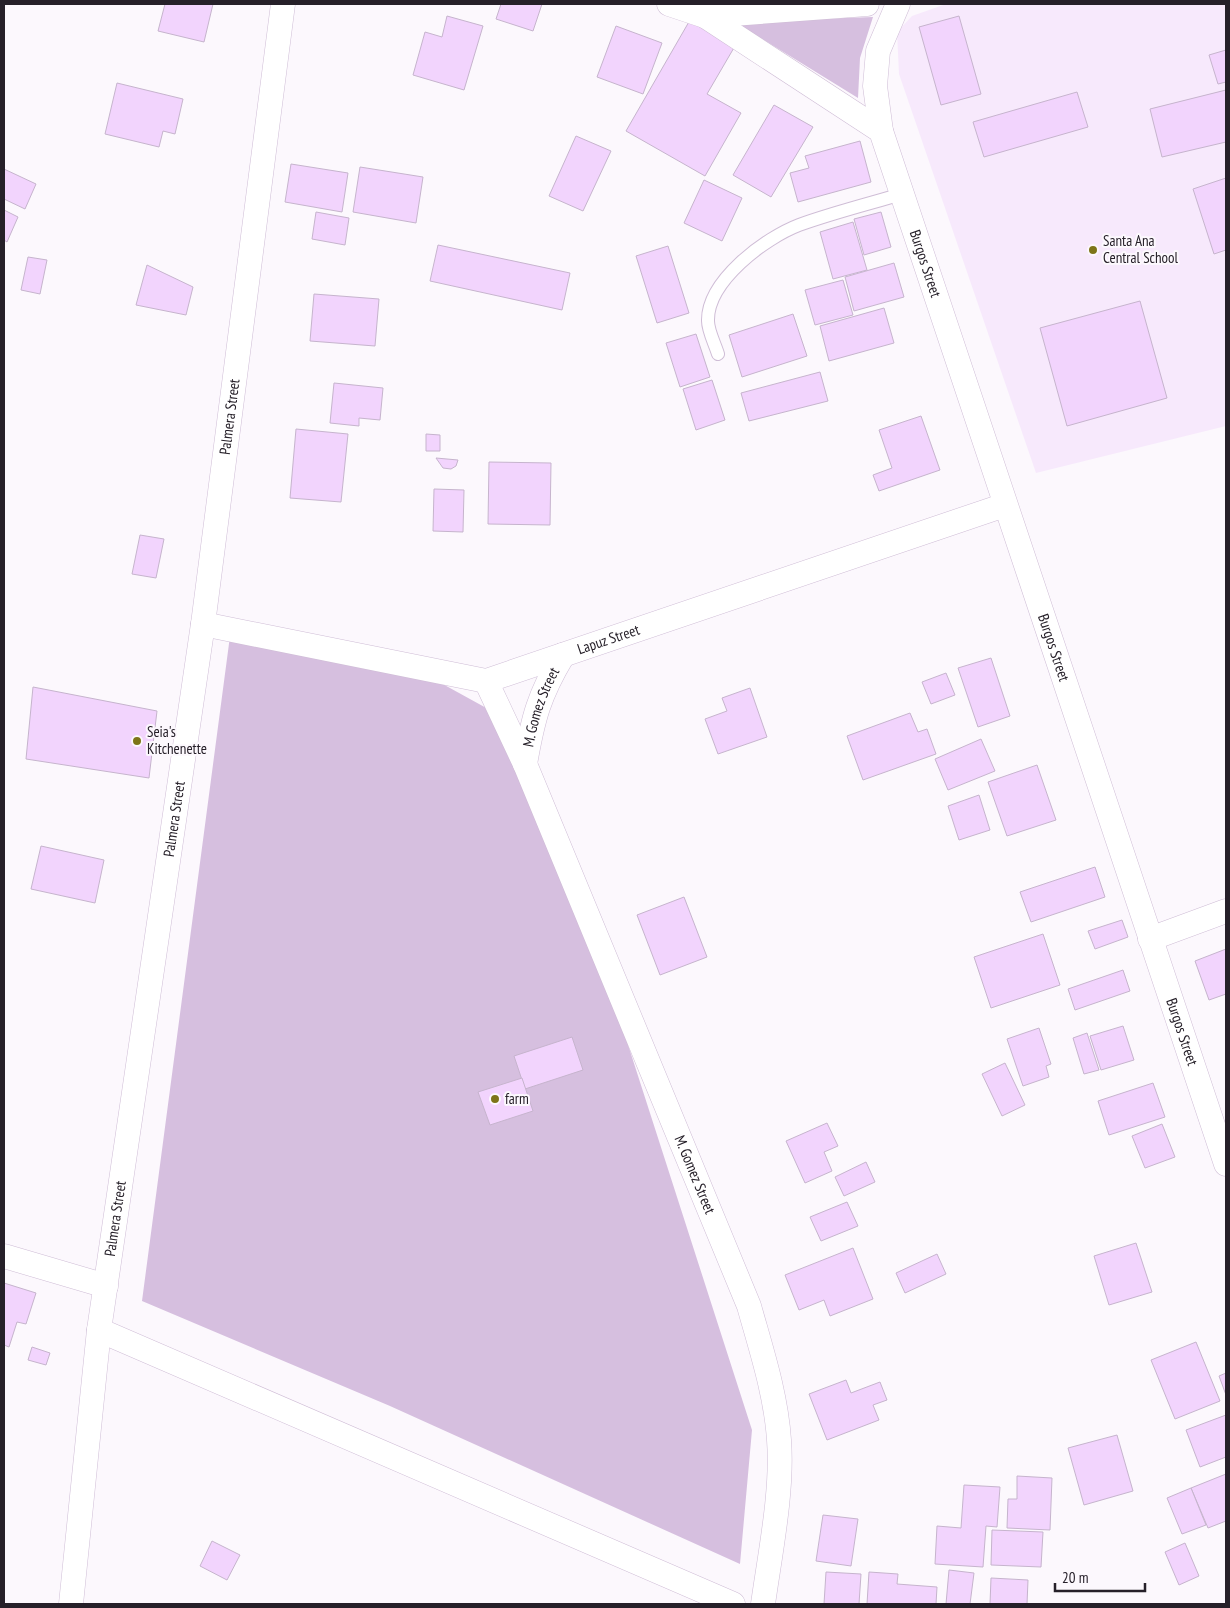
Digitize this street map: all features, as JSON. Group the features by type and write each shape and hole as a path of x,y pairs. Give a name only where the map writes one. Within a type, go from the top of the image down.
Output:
{"street":[{"name":"Palmera Street","path":"72,1604 99,1330 203,624 283,4"},
{"path":"670,4 705,16 881,130"},
{"path":"705,16 867,4"},
{"name":"Burgos Street","path":"898,4 878,51 875,86 881,130 1226,1164"},
{"name":"Lapuz Street","path":"486,681 1005,505"},
{"path":"203,624 486,681"},
{"name":"M. Gomez Street","path":"525,764 536,709 545,685 563,655"},
{"name":"M. Gomez Street","path":"486,681 525,764 752,1314 770,1383 780,1441 776,1506 763,1604"},
{"path":"1150,939 1226,912"},
{"path":"4,1256 106,1286"},
{"path":"99,1330 733,1604"}],"lane":[{"path":"718,354 708,322 712,297 732,271 768,241 798,226 902,194"}],"shaded area":[{"name":"Santa Ana Central School","path":"946,4 1226,4 1226,426 1036,473 899,74 897,32 912,16"},
{"path":"873,17 860,58 858,98 735,22"},
{"path":"232,621 390,655 499,715 621,1023 752,1430 740,1564 390,1406 142,1301"}],"building":[{"path":"165,4 213,4 204,42 158,31"},
{"path":"501,4 542,4 533,31 496,19"},
{"path":"447,16 483,26 464,90 413,75 425,32 442,37"},
{"path":"959,16 981,94 941,105 919,27"},
{"path":"690,20 735,46 707,94 741,113 705,176 626,131"},
{"path":"616,26 662,43 643,94 597,77"},
{"path":"1226,50 1226,82 1218,84 1209,55"},
{"path":"117,83 183,99 175,134 163,131 159,147 105,134"},
{"path":"1226,90 1226,142 1162,157 1150,109"},
{"path":"1077,92 1088,127 984,157 973,122"},
{"path":"774,105 813,127 771,197 733,175"},
{"path":"576,136 611,151 583,211 549,196"},
{"path":"860,141 871,182 798,202 790,173 809,168 805,156"},
{"path":"291,164 348,173 342,212 285,202"},
{"path":"360,167 423,177 416,223 353,212"},
{"path":"4,169 36,184 25,209 4,199"},
{"path":"1226,178 1226,250 1214,254 1193,189"},
{"path":"704,180 742,198 722,241 684,223"},
{"path":"4,210 18,217 7,242 4,240"},
{"path":"316,212 349,218 345,245 312,239"},
{"path":"881,212 891,247 864,255 854,219"},
{"path":"853,222 867,270 833,279 820,232"},
{"path":"438,245 570,273 562,310 430,281"},
{"path":"668,246 689,313 657,323 636,256"},
{"path":"28,257 47,260 40,294 21,290"},
{"path":"894,263 904,297 854,311 845,277"},
{"path":"147,265 193,287 186,315 136,305"},
{"path":"843,280 853,315 815,325 805,290"},
{"path":"314,294 379,299 375,346 310,341"},
{"path":"1140,301 1167,398 1067,426 1040,328"},
{"path":"884,308 894,343 829,361 820,326"},
{"path":"793,314 807,356 742,377 729,335"},
{"path":"696,334 710,377 680,387 666,343"},
{"path":"820,372 828,401 749,421 741,393"},
{"path":"712,380 725,420 696,430 683,389"},
{"path":"334,383 383,388 380,420 359,418 359,426 330,423"},
{"path":"921,416 940,470 879,491 873,475 892,468 879,430"},
{"path":"296,429 348,434 341,502 290,498"},
{"path":"426,434 440,435 440,451 426,451"},
{"path":"436,458 458,460 456,466 451,469 443,468"},
{"path":"489,462 551,463 550,525 488,524"},
{"path":"434,489 464,490 463,532 433,531"},
{"path":"140,535 164,539 156,578 132,574"},
{"path":"991,658 1010,716 978,727 958,668"},
{"path":"946,673 955,695 931,704 922,682"},
{"path":"33,687 157,711 149,778 26,759"},
{"path":"750,688 767,737 718,754 705,719 727,711 722,698"},
{"path":"910,713 918,732 927,729 936,754 863,780 847,736"},
{"path":"981,739 995,771 948,790 935,759"},
{"path":"1037,765 1056,820 1007,836 988,782"},
{"path":"979,795 990,830 959,840 948,806"},
{"path":"41,846 104,860 95,903 31,889"},
{"path":"1095,867 1105,897 1031,922 1020,892"},
{"path":"684,897 707,957 660,975 637,915"},
{"path":"1122,920 1128,937 1095,949 1088,931"},
{"path":"1043,934 1060,985 991,1008 974,957"},
{"path":"1226,949 1226,994 1209,1000 1195,961"},
{"path":"1123,970 1130,991 1075,1010 1068,989"},
{"path":"1123,1026 1134,1060 1101,1070 1090,1036"},
{"path":"1039,1028 1051,1064 1046,1066 1049,1077 1023,1086 1007,1039"},
{"path":"1087,1033 1099,1070 1084,1074 1073,1038"},
{"path":"572,1037 583,1070 525,1089 514,1056"},
{"path":"1005,1063 1025,1105 1002,1116 982,1074"},
{"path":"522,1078 533,1111 490,1125 478,1092"},
{"path":"1153,1083 1165,1117 1109,1135 1098,1101"},
{"path":"827,1123 838,1146 824,1152 832,1171 805,1183 786,1141"},
{"path":"1162,1124 1175,1157 1145,1168 1132,1136"},
{"path":"866,1162 875,1182 844,1196 835,1177"},
{"path":"847,1202 858,1226 821,1241 810,1217"},
{"path":"1136,1243 1152,1292 1109,1305 1094,1256"},
{"path":"853,1248 873,1299 830,1316 824,1300 799,1310 785,1275"},
{"path":"937,1254 946,1274 905,1293 896,1273"},
{"path":"4,1283 36,1293 26,1324 17,1322 9,1347 4,1345"},
{"path":"1196,1342 1220,1401 1175,1419 1151,1360"},
{"path":"32,1347 50,1353 46,1365 28,1360"},
{"path":"1226,1373 1226,1395 1219,1376"},
{"path":"846,1380 851,1393 880,1382 887,1400 873,1405 879,1420 827,1440 809,1394"},
{"path":"1226,1415 1226,1457 1200,1467 1186,1430"},
{"path":"1117,1435 1133,1491 1084,1505 1068,1448"},
{"path":"1226,1474 1226,1521 1208,1528 1191,1488"},
{"path":"1017,1476 1052,1478 1050,1530 1007,1528 1008,1499 1017,1499"},
{"path":"964,1485 1000,1487 997,1527 986,1526 983,1567 935,1564 937,1526 961,1528"},
{"path":"1191,1488 1206,1525 1182,1534 1167,1498"},
{"path":"823,1515 858,1519 851,1566 816,1561"},
{"path":"992,1530 1043,1532 1041,1567 991,1565"},
{"path":"212,1541 240,1555 227,1580 200,1566"},
{"path":"1185,1543 1199,1576 1179,1585 1165,1552"},
{"path":"949,1570 974,1573 970,1604 946,1604"},
{"path":"826,1572 861,1574 859,1604 824,1604"},
{"path":"869,1572 898,1574 897,1584 937,1587 936,1604 867,1604"},
{"path":"991,1578 1028,1580 1027,1604 990,1604"}],"place":[{"name":"Santa Ana Central School","path":"1093,250"},
{"name":"Seia's Kitchenette","path":"137,741"},
{"name":"farm","path":"495,1099"}]}
